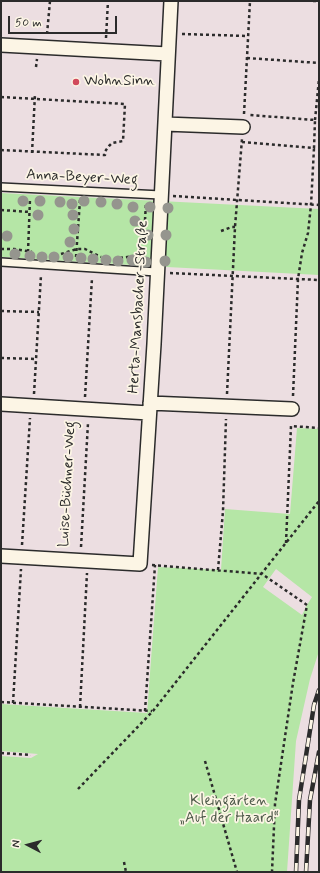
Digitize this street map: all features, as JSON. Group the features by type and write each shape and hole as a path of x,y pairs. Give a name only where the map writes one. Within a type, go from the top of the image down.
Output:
{"street":[{"name":"Herta-Mansbacher-Straße","path":"140,564 172,1"},
{"path":"1,45 168,54"},
{"path":"165,124 242,127"},
{"name":"Luise-Büchner-Weg","path":"1,404 86,410 227,406 292,409"},
{"path":"1,556 140,564"}],"lane":[{"name":"Anna-Beyer-Weg","path":"1,187 161,195"},
{"path":"1,262 92,269 157,265"}],"path":[{"path":"47,47 50,1"},
{"path":"106,51 108,1"},
{"path":"250,1 244,115 316,120"},
{"path":"313,1 319,1"},
{"path":"169,34 248,36"},
{"path":"247,58 319,63"},
{"path":"292,409 298,280 302,253 308,233 311,205 319,78"},
{"path":"32,152 35,94"},
{"path":"1,97 125,104 122,140 108,146 105,155 1,150"},
{"path":"218,570 223,511 235,227 242,142 314,148"},
{"path":"76,268 80,192"},
{"path":"28,242 30,194"},
{"path":"161,195 319,205"},
{"path":"1,210 30,212"},
{"path":"221,231 235,227"},
{"path":"1,249 34,252"},
{"path":"56,254 77,249 85,249 103,257"},
{"path":"117,258 142,256 157,265 233,277 319,280"},
{"path":"13,703 41,265"},
{"path":"86,410 92,269"},
{"path":"1,311 39,312"},
{"path":"1,358 36,359"},
{"name":"Luise-Büchner-Weg","path":"84,560 86,410"},
{"path":"286,544 291,426 319,428"},
{"path":"78,789 153,711 319,501"},
{"path":"80,707 84,560"},
{"path":"140,564 262,574 307,605 275,804 272,872"},
{"path":"145,711 155,565"},
{"path":"1,702 153,711"},
{"path":"1,753 31,755"},
{"path":"205,761 237,872"},
{"path":"124,862 126,872"}],"green space":[{"path":"1,193 319,209 319,275 1,257"},
{"name":"Kleingärten „Auf der Haard“","path":"297,428 319,429 319,651 310,679 296,741 287,872 1,872 1,756 31,758 38,754 1,751 1,704 147,713 158,567 221,570 225,509 290,514","holes":["276,569 312,597 302,615 263,587"]}],"railway":[{"path":"296,872 299,800 314,705 319,690"},
{"path":"306,872 310,800 319,752"}],"place":[{"name":"WohnSinn","path":"76,82"}]}
